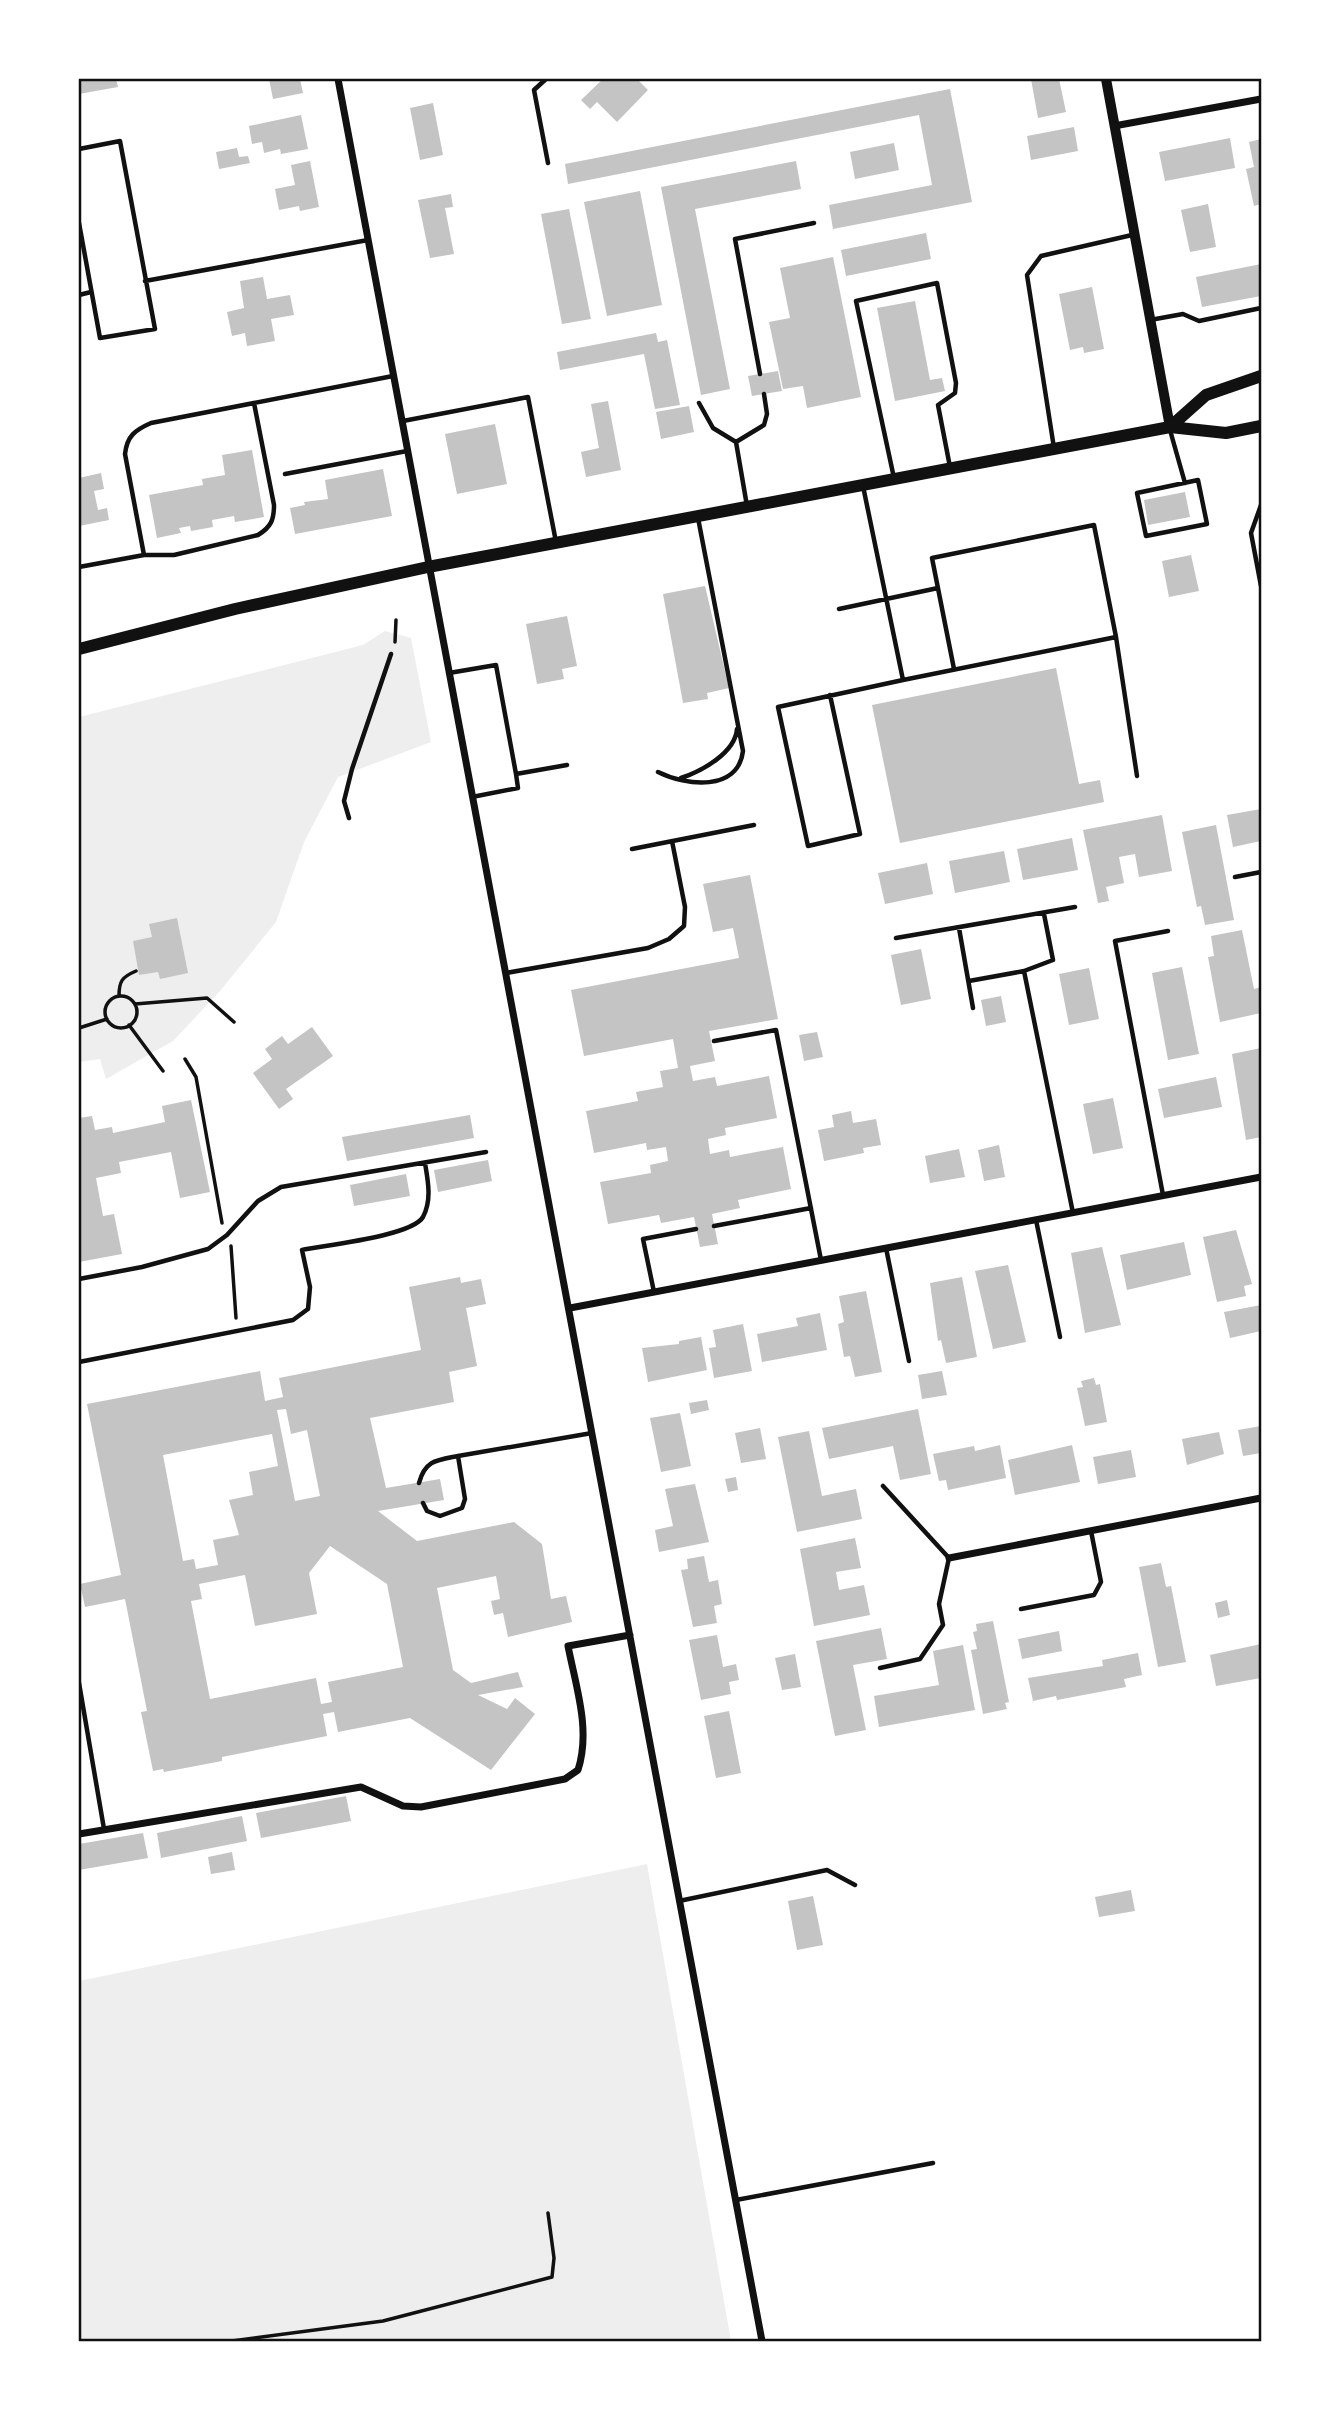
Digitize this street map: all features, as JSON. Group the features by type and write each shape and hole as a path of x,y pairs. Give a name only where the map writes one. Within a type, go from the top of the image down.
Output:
{"main road":[{"path":"1170,428 1206,395 1261,376"},
{"path":"79,649 248,606 428,567 894,479 1170,428 1226,433 1261,426"}],"street":[{"path":"338,79 762,2341"},
{"path":"1106,79 1170,428"},
{"path":"1114,126 1261,99"},
{"path":"570,1308 1261,1177"},
{"path":"949,1558 1261,1498"},
{"path":"79,1834 361,1787 403,1806 421,1807 565,1779 578,1770 584,1751 584,1732 568,1646 631,1635"}],"lane":[{"path":"546,79 534,90 548,163"},
{"path":"79,149 120,141 155,329 100,338 79,223"},
{"path":"760,374 736,239 814,223"},
{"path":"1054,449 1027,275 1041,256 1134,235"},
{"path":"145,281 368,240"},
{"path":"894,479 856,301 937,283 956,383 955,393 938,405 951,469"},
{"path":"79,295 92,292"},
{"path":"1150,320 1183,314 1199,321 1261,308"},
{"path":"144,555 125,454 126,443 132,433 151,423 393,376"},
{"path":"736,442 764,425 767,414 764,394"},
{"path":"401,421 528,397 556,543"},
{"path":"699,402 713,428 736,442 747,507"},
{"path":"79,567 144,555 174,555 258,535 269,528 274,518 274,505 254,403"},
{"path":"1170,428 1185,483"},
{"path":"285,474 407,451"},
{"path":"1198,480 1207,524 1146,536 1137,493 1185,483 1198,480"},
{"path":"863,485 903,680"},
{"path":"1261,505 1251,533 1261,586"},
{"path":"658,772 677,779 710,782 722,780 738,769 743,751 698,516"},
{"path":"954,669 932,558 1094,525 1116,637 1137,776"},
{"path":"839,609 938,588"},
{"path":"830,695 860,834 808,845 778,707 830,695 954,669 1116,637"},
{"path":"349,818 344,801 352,769 391,654"},
{"path":"449,674 496,665 518,788 472,797"},
{"path":"677,779 700,768 733,744 737,722"},
{"path":"516,774 567,765"},
{"path":"632,849 754,825"},
{"path":"505,973 648,948 669,939 684,926 685,908 672,841"},
{"path":"1235,877 1261,872"},
{"path":"895,938 1075,907"},
{"path":"969,981 1024,971 1053,960 1044,914"},
{"path":"959,928 973,1008"},
{"path":"1163,1196 1115,941 1168,931"},
{"path":"1024,971 1073,1213"},
{"path":"714,1041 776,1030 821,1260"},
{"path":"79,1279 180,1258 208,1249 227,1235 258,1201 281,1187 486,1152"},
{"path":"79,1362 293,1320 308,1309 310,1287 302,1250 405,1230 422,1220 429,1202 425,1163"},
{"path":"714,1226 811,1209"},
{"path":"1036,1220 1060,1337"},
{"path":"654,1292 643,1239 696,1230"},
{"path":"886,1248 909,1362"},
{"path":"419,1483 422,1469 431,1461 593,1433"},
{"path":"423,1503 427,1511 440,1516 462,1508 465,1499 458,1456"},
{"path":"880,1668 920,1659 943,1625 939,1604 949,1558 883,1486"},
{"path":"1021,1609 1094,1595 1100,1589 1091,1531"},
{"path":"79,1683 104,1830"},
{"path":"678,1901 827,1870 855,1885"},
{"path":"735,2201 933,2163"}],"path":[{"path":"391,654 395,645 396,620"},
{"path":"120,996 119,983 125,976 136,971"},
{"path":"120,996 135,1004 207,998 234,1022"},
{"path":"107,1019 109,1001 120,996"},
{"path":"107,1019 117,1027 129,1025 136,1016 135,1004"},
{"path":"79,1028 107,1019"},
{"path":"129,1025 163,1071"},
{"path":"185,1059 196,1077 223,1230 231,1244 238,1332"},
{"path":"232,2341 383,2322 552,2277 554,2258 548,2213"}],"shaded area":[{"path":"385,631 411,638 431,742 338,777 304,842 276,922 220,991 173,1041 106,1079 100,1059 79,1062 79,717 363,645"},
{"path":"647,1864 731,2341 79,2341 79,1981"}],"building":[{"path":"79,79 116,79 118,87 79,94"},
{"path":"269,79 300,79 303,93 273,99"},
{"path":"603,79 637,79 648,90 617,122 597,102 590,109 581,100"},
{"path":"1031,79 1059,79 1066,112 1038,118"},
{"path":"950,89 972,202 833,229 829,205 932,185 919,115 568,184 565,164"},
{"path":"433,103 443,155 420,160 410,108"},
{"path":"301,115 308,149 281,154 280,149 264,153 262,142 252,144 249,126"},
{"path":"1074,127 1078,151 1031,160 1027,136"},
{"path":"1230,138 1235,168 1165,181 1159,152"},
{"path":"1261,139 1261,204 1254,206 1246,169 1254,167 1249,142"},
{"path":"894,143 899,170 855,179 850,152"},
{"path":"237,148 239,157 248,156 250,163 219,169 216,152"},
{"path":"310,161 319,207 300,211 299,206 279,210 275,189 295,185 291,165"},
{"path":"796,161 801,189 695,209 730,389 701,395 661,187"},
{"path":"640,191 662,305 607,316 584,202"},
{"path":"451,194 453,207 445,208 454,254 430,258 418,200"},
{"path":"1208,204 1216,247 1190,252 1181,210"},
{"path":"569,209 591,319 562,324 541,214"},
{"path":"926,233 931,259 846,276 841,250"},
{"path":"833,257 861,397 807,408 803,386 783,389 769,322 790,318 780,268"},
{"path":"1261,264 1261,296 1202,307 1196,277"},
{"path":"263,277 267,299 290,295 294,315 271,319 275,341 247,346 245,333 232,336 227,312 244,308 240,281"},
{"path":"1092,287 1104,349 1084,353 1083,347 1070,350 1059,294"},
{"path":"915,301 930,380 942,378 945,391 895,401 877,308"},
{"path":"656,333 658,342 667,340 680,405 655,409 644,354 560,370 557,352"},
{"path":"778,371 782,391 752,396 748,376"},
{"path":"608,401 621,470 586,477 581,452 599,448 591,404"},
{"path":"689,406 694,432 661,439 656,412"},
{"path":"495,424 507,484 457,494 445,434"},
{"path":"252,450 264,517 235,522 234,516 212,520 213,527 191,531 190,526 179,528 181,533 157,538 149,495 203,485 202,479 225,475 222,455"},
{"path":"383,469 392,516 295,534 290,508 305,505 304,502 328,499 325,480"},
{"path":"101,473 104,489 94,491 98,510 107,508 109,520 79,526 79,478"},
{"path":"1185,492 1190,517 1148,525 1144,500"},
{"path":"1191,555 1199,591 1169,597 1162,561"},
{"path":"705,586 729,688 707,693 708,699 683,703 663,594"},
{"path":"567,616 577,666 562,669 564,679 537,684 526,624"},
{"path":"1056,668 1079,784 1100,780 1104,802 900,843 872,705"},
{"path":"1261,809 1261,841 1233,847 1227,815"},
{"path":"1162,815 1172,871 1139,877 1135,854 1119,857 1124,883 1106,887 1109,901 1098,903 1083,830"},
{"path":"1216,825 1234,920 1205,925 1201,906 1197,907 1182,832"},
{"path":"1072,838 1078,870 1023,880 1017,849"},
{"path":"1004,851 1010,882 955,893 949,861"},
{"path":"927,863 933,894 885,904 878,873"},
{"path":"750,875 778,1019 709,1031 715,1061 690,1066 693,1081 715,1077 717,1086 769,1076 777,1118 725,1128 726,1135 708,1139 710,1154 729,1150 730,1157 783,1147 791,1189 738,1200 740,1208 712,1214 718,1244 700,1247 694,1217 661,1223 659,1215 608,1224 600,1182 651,1173 650,1165 668,1161 666,1147 647,1150 646,1143 594,1153 586,1111 638,1101 636,1092 663,1087 660,1071 678,1068 673,1039 584,1056 571,990 739,958 733,928 713,932 703,884"},
{"path":"177,918 188,973 160,979 158,972 139,975 133,941 152,937 149,924"},
{"path":"1242,930 1254,989 1261,987 1261,1013 1220,1022 1208,957 1214,956 1211,936"},
{"path":"921,949 931,999 901,1005 891,955"},
{"path":"1182,967 1199,1054 1168,1060 1152,973"},
{"path":"1089,968 1099,1019 1069,1025 1059,974"},
{"path":"1001,996 1006,1022 986,1026 981,1000"},
{"path":"312,1027 333,1056 286,1089 293,1099 279,1109 253,1073 272,1059 265,1049 282,1036 288,1044"},
{"path":"817,1032 823,1057 804,1061 799,1035"},
{"path":"1261,1048 1261,1137 1246,1140 1232,1054"},
{"path":"1216,1077 1222,1107 1164,1118 1158,1089"},
{"path":"1113,1098 1123,1148 1093,1154 1083,1104"},
{"path":"191,1100 210,1192 180,1198 171,1152 119,1162 121,1173 96,1178 103,1216 114,1214 122,1254 79,1262 79,1118 92,1116 95,1130 112,1127 113,1133 165,1122 162,1106"},
{"path":"851,1111 853,1123 876,1119 881,1145 863,1148 864,1153 824,1161 818,1130 834,1127 832,1115"},
{"path":"470,1115 474,1138 347,1161 342,1137"},
{"path":"999,1145 1005,1177 984,1181 978,1150"},
{"path":"959,1149 965,1177 930,1183 925,1156"},
{"path":"488,1160 492,1181 438,1192 434,1170"},
{"path":"406,1174 410,1196 354,1206 350,1185"},
{"path":"1236,1230 1252,1284 1244,1286 1246,1296 1217,1302 1203,1237"},
{"path":"1184,1242 1191,1275 1127,1290 1120,1255"},
{"path":"1102,1247 1121,1325 1085,1333 1071,1253"},
{"path":"1008,1265 1026,1342 993,1349 975,1271"},
{"path":"460,1277 461,1283 481,1279 486,1304 466,1308 477,1366 449,1372 454,1402 370,1418 386,1488 440,1479 444,1500 378,1511 417,1541 514,1522 542,1544 551,1599 566,1596 572,1622 508,1637 503,1613 494,1615 491,1601 500,1599 496,1576 437,1588 453,1670 471,1683 518,1672 523,1687 478,1695 507,1709 515,1698 535,1714 491,1770 410,1718 338,1732 334,1712 323,1714 327,1736 222,1757 222,1761 164,1772 163,1769 153,1771 141,1712 147,1711 125,1599 85,1607 80,1584 121,1575 87,1404 260,1371 265,1401 283,1397 279,1378 421,1350 409,1287","holes":["286,1409 291,1434 307,1430 320,1496 295,1501 277,1410","272,1434 278,1466 249,1472 253,1495 229,1500 239,1535 213,1540 218,1565 196,1569 194,1559 183,1561 163,1455","330,1546 387,1584 403,1667 328,1682 332,1702 321,1704 316,1678 210,1699 191,1601 202,1599 199,1584 245,1575 255,1626 317,1614 309,1573"]},
{"path":"962,1277 977,1357 946,1363 941,1340 938,1341 930,1283"},
{"path":"866,1291 882,1372 855,1377 850,1356 844,1357 838,1324 844,1322 839,1296"},
{"path":"1261,1305 1261,1331 1230,1338 1224,1312"},
{"path":"820,1313 827,1350 762,1362 757,1334 798,1326 796,1318"},
{"path":"743,1324 752,1371 714,1378 709,1348 716,1347 713,1330"},
{"path":"701,1337 707,1370 648,1382 642,1348 679,1344 679,1341"},
{"path":"942,1371 947,1395 922,1399 918,1375"},
{"path":"1094,1378 1096,1385 1100,1384 1107,1422 1085,1426 1077,1388 1083,1387 1081,1381"},
{"path":"707,1400 709,1410 691,1414 689,1403"},
{"path":"918,1409 931,1474 900,1480 893,1446 829,1459 822,1428"},
{"path":"680,1413 691,1466 661,1472 650,1418"},
{"path":"1261,1426 1261,1453 1243,1456 1238,1430"},
{"path":"760,1428 766,1459 741,1463 735,1433"},
{"path":"809,1431 822,1496 856,1489 862,1519 797,1532 778,1437"},
{"path":"1219,1432 1224,1454 1187,1465 1182,1439"},
{"path":"1000,1445 1006,1478 948,1490 946,1480 939,1481 933,1454 974,1446 975,1451"},
{"path":"1072,1445 1080,1482 1015,1495 1008,1460"},
{"path":"1131,1450 1136,1477 1098,1484 1093,1457"},
{"path":"736,1477 738,1490 728,1492 725,1479"},
{"path":"695,1484 709,1542 659,1552 655,1530 673,1526 665,1489"},
{"path":"855,1538 861,1568 836,1572 839,1590 864,1585 870,1615 814,1626 800,1549"},
{"path":"704,1556 709,1582 718,1580 722,1604 714,1606 717,1623 693,1627 681,1570 688,1569 687,1559"},
{"path":"1161,1563 1166,1587 1171,1586 1186,1662 1158,1667 1139,1567"},
{"path":"1227,1600 1230,1615 1218,1618 1215,1603"},
{"path":"993,1621 1009,1702 1005,1703 1007,1709 983,1714 971,1650 977,1649 973,1632 977,1631 976,1624"},
{"path":"881,1628 887,1659 853,1665 866,1730 835,1736 816,1641"},
{"path":"1059,1631 1062,1651 1022,1659 1018,1639"},
{"path":"717,1635 723,1667 736,1664 739,1680 729,1682 731,1694 701,1700 689,1640"},
{"path":"1261,1644 1261,1678 1216,1686 1210,1655"},
{"path":"963,1645 975,1710 879,1727 874,1696 939,1685 933,1651"},
{"path":"1138,1653 1142,1675 1124,1679 1126,1687 1057,1700 1056,1696 1033,1701 1028,1678 1103,1666 1102,1660"},
{"path":"795,1654 801,1687 782,1690 775,1658"},
{"path":"729,1711 741,1773 716,1778 704,1716"},
{"path":"346,1796 351,1821 261,1838 256,1813"},
{"path":"242,1816 247,1841 161,1858 157,1833"},
{"path":"143,1833 148,1858 79,1870 79,1844"},
{"path":"232,1852 235,1870 211,1874 208,1857"},
{"path":"1131,1890 1135,1911 1099,1917 1095,1897"},
{"path":"813,1896 823,1945 797,1950 788,1901"}]}
